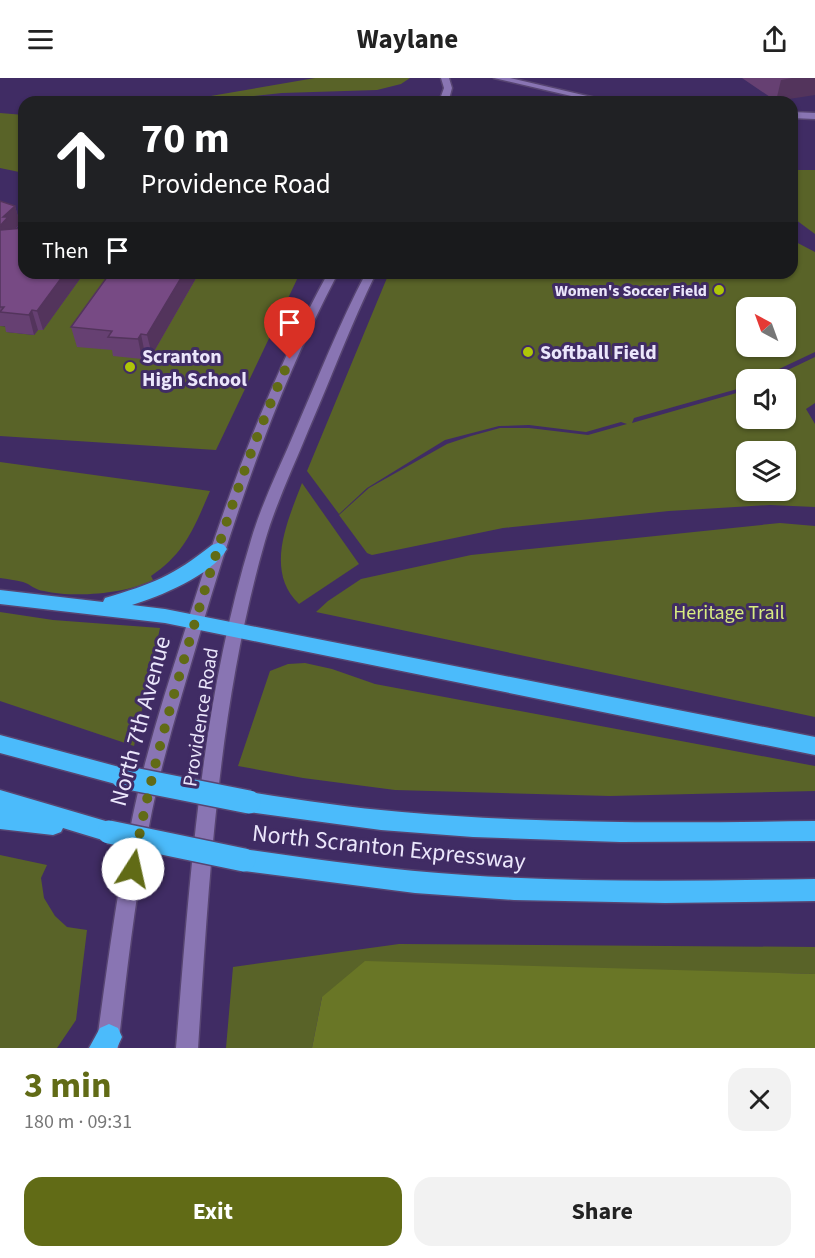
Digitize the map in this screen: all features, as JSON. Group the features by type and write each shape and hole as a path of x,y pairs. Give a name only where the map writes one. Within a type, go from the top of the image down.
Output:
{"highway":[{"path":"94,607 128,600 160,589 197,568 218,549"},
{"path":"0,597 139,612 195,622 815,746"},
{"name":"North Scranton Expressway","path":"0,744 123,777 249,802 423,824 511,830 706,833 815,831"},
{"name":"North Scranton Expressway","path":"0,800 109,832 244,860 417,882 512,889 732,892 815,890"},
{"path":"0,819 109,832"}],"main road":[{"path":"445,78 448,88 446,96"},
{"path":"498,78 581,96"},
{"path":"798,115 815,116"},
{"name":"Providence Road","path":"195,622 218,549 277,389 330,279"},
{"name":"Providence Road","path":"187,1048 208,809 237,630 254,552 265,519 347,323 368,279"},
{"name":"North 7th Avenue","path":"106,1044 125,908 143,810 164,724 195,622"}],"green space":[{"path":"315,78 410,78 401,84 377,90 211,96"},
{"path":"0,113 18,114 18,172 0,168"},
{"path":"798,170 815,170 815,234 798,221"},
{"path":"798,243 815,252 815,352 779,369 736,369 736,389 634,418 632,423 736,393 736,429 796,429 796,369 790,369 815,357 815,403 806,409 815,424 815,507 770,505 669,511 503,528 372,555 367,553 339,515 369,488 447,444 471,436 500,428 529,428 588,435 627,424 621,422 586,432 529,425 499,426 445,440 367,488 339,514 307,471 387,279 798,279"},
{"path":"80,279 125,279 116,351 152,354 185,279 297,279 216,450 0,436 0,326 10,327 7,332 34,335 38,330 43,330"},
{"path":"0,462 210,491 187,539 172,558 151,576 153,580 129,589 84,594 56,593 38,589 23,582 0,578"},
{"path":"302,483 359,564 299,604 289,591 283,576 281,561 286,529"},
{"name":"Heritage Trail","path":"780,523 815,526 815,717 316,612 361,579 471,555"},
{"path":"0,612 53,620 160,628 134,746 0,701"},
{"path":"305,663 332,669 375,684 815,766 815,791 610,796 395,790 303,778 238,766 270,671 288,664"},
{"path":"0,855 47,865 41,878 44,898 55,916 67,927 87,930 76,1020 57,1048 0,1048"},
{"path":"399,944 815,947 815,974 653,971 322,997 312,1048 226,1048 233,967"},
{"path":"365,961 815,974 815,1048 312,1048 322,997"}],"building":[{"path":"0,201 15,206 3,217 8,217 0,226"},
{"path":"18,228 18,279 61,279 37,311 32,310 29,315 0,312 4,307 0,307 0,230"},
{"path":"106,279 180,279 147,335 141,334 138,339 108,337 112,331 71,327"}],"place":[{"name":"Women's Soccer Field","path":"719,290"},
{"name":"Softball Field","path":"528,352"},
{"name":"Scranton High School","path":"130,367"}],"route":[{"path":"133,869 143,810 164,724 206,586 241,480 290,359"}]}
